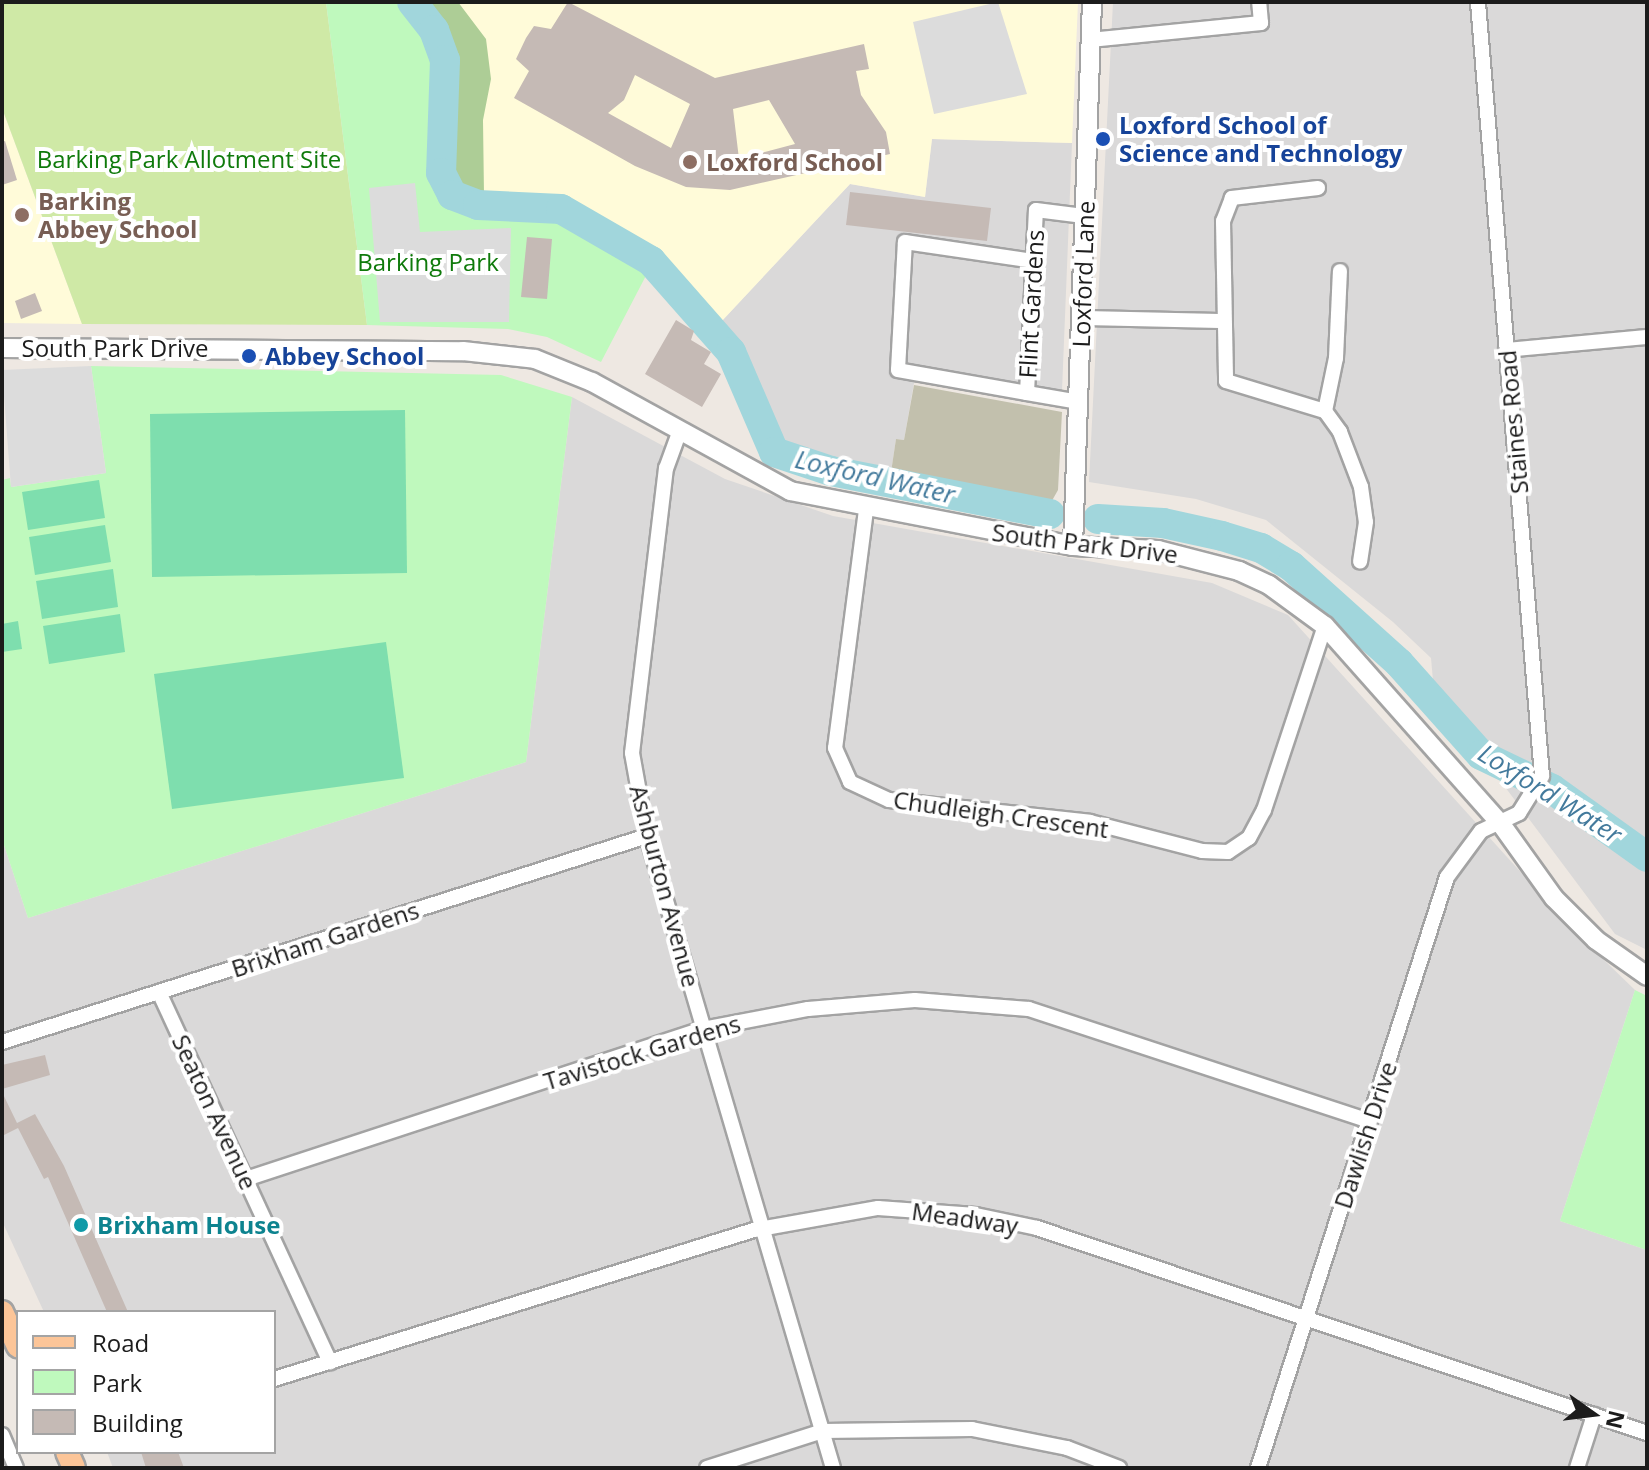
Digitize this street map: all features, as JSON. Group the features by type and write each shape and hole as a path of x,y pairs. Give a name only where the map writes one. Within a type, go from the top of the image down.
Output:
{"main road":[{"path":"2,1312 16,1342"}],"street":[{"name":"Loxford Lane","path":"1073,546 1092,2"},
{"path":"1090,40 1261,23 1259,2"},
{"name":"Staines Road","path":"1478,2 1539,783 1519,813 1501,824"},
{"path":"1318,188 1232,198 1223,221 1226,381 1325,411 1340,432 1361,487 1366,522 1360,562"},
{"name":"Flint Gardens","path":"1079,402 1027,393 1036,210 1084,216"},
{"path":"1027,393 898,370 905,242 1033,261"},
{"path":"1325,411 1336,358 1340,271"},
{"path":"1081,318 1224,321"},
{"path":"1506,350 1647,337"},
{"name":"South Park Drive","path":"2,348 508,354 562,368 790,491 866,510 1073,546 1158,550 1227,567 1269,585 1325,626 1501,824 1554,898 1596,940 1647,976"},
{"name":"Ashburton Avenue","path":"679,433 666,468 632,753 647,836 833,1468"},
{"name":"Chudleigh Crescent","path":"866,510 835,748 850,782 889,800 1075,820 1202,851 1228,852 1249,838 1264,810 1325,626"},
{"name":"Dawlish Drive","path":"1258,1468 1447,877 1481,831 1501,824"},
{"name":"Brixham Gardens","path":"2,1042 647,836"},
{"name":"Seaton Avenue","path":"159,992 330,1362"},
{"name":"Tavistock Gardens","path":"246,1179 703,1029 808,1009 915,1000 1029,1009 1370,1121"},
{"name":"Meadway","path":"276,1378 762,1228 878,1208 976,1215 1037,1228 1647,1433"},
{"path":"1577,1468 1594,1415"},
{"path":"707,1468 823,1431 972,1429 1067,1448 1119,1468"},
{"path":"2,1435 16,1468"}],"shaded area":[{"name":"Loxford School","path":"425,2 1078,2 1072,143 932,139 925,197 850,184 720,323 667,261 580,208 549,197 470,194 456,186 450,169 452,49"},
{"path":"998,2 1027,94 934,114 913,22"},
{"path":"1113,2 1647,2 1647,950 1615,934 1434,692 1431,658 1393,622 1266,520 1196,499 1089,482"},
{"name":"Barking Abbey School","path":"2,108 82,324 2,323"},
{"path":"932,139 1072,143 1062,391 917,366 904,440 896,439 890,479 788,453 772,444 740,349 720,323 850,184 925,197"},
{"path":"415,183 420,232 511,228 509,322 380,322 369,188"},
{"path":"91,366 106,473 11,487 2,370"},
{"path":"914,385 1062,412 1058,490 1049,506 890,479 896,439 904,440"},
{"path":"572,397 725,479 833,516 1212,583 1288,615 1574,931 1635,990 1560,1221 1647,1250 1647,1468 113,1468 108,1454 276,1454 276,1310 43,1310 2,1221 2,839 28,918 526,762"}],"green space":[{"name":"Barking Park Allotment Site","path":"2,2 326,2 367,325 82,324 2,108"},
{"name":"Barking Park","path":"326,2 405,2 420,16 440,58 437,170 450,200 473,208 561,213 651,266 601,362 547,337 508,329 367,325"},
{"path":"425,2 458,2 486,39 491,79 483,120 484,195 463,192 452,180 452,49"},
{"path":"91,366 501,375 572,397 526,762 28,918 2,839 2,480 10,478 11,487 106,473"},
{"path":"405,410 407,573 152,577 150,414"},
{"path":"99,480 105,518 28,530 22,492"},
{"path":"105,525 111,562 35,575 29,537"},
{"path":"113,569 118,607 42,619 36,581"},
{"path":"120,614 125,652 49,664 43,626"},
{"path":"18,621 22,649 2,652 2,624"},
{"path":"386,642 404,778 172,809 154,674"},
{"path":"1635,990 1647,996 1647,1250 1560,1221"}],"building":[{"path":"568,2 715,78 864,44 869,69 856,71 861,95 886,132 890,154 730,190 686,187 635,166 514,98 529,71 516,59 526,38 534,26 551,29","holes":["635,75 690,104 671,148 608,113 624,100","769,100 795,144 739,159 733,109"]},
{"path":"5,141 17,180 2,185 2,142"},
{"path":"850,192 991,208 987,241 846,225"},
{"path":"527,237 552,239 547,299 521,297"},
{"path":"35,293 42,311 21,319 15,301"},
{"path":"676,320 694,331 691,340 711,352 704,364 721,374 702,407 645,374"},
{"path":"45,1055 50,1075 2,1089 2,1065"},
{"name":"Brixham House","path":"2,1092 17,1123 35,1114 64,1166 127,1310 106,1310 48,1177 44,1179 18,1128 2,1136"},
{"path":"142,1454 179,1454 184,1468 146,1468"}],"waterway":[{"name":"Loxford Water","path":"412,2 434,30 445,60 441,173 452,195 478,205 561,209 651,261 731,352 774,452 831,471 1050,514"},
{"name":"Loxford Water","path":"1098,519 1163,523 1222,536 1261,548 1291,566 1399,663 1481,755 1552,789 1647,857"}],"place":[{"name":"Loxford School of Science and Technology","path":"1103,139"},
{"name":"Loxford School","path":"690,162"},
{"name":"Barking Abbey School","path":"22,215"},
{"name":"Abbey School","path":"249,356"},
{"name":"Brixham House","path":"81,1225"}]}
